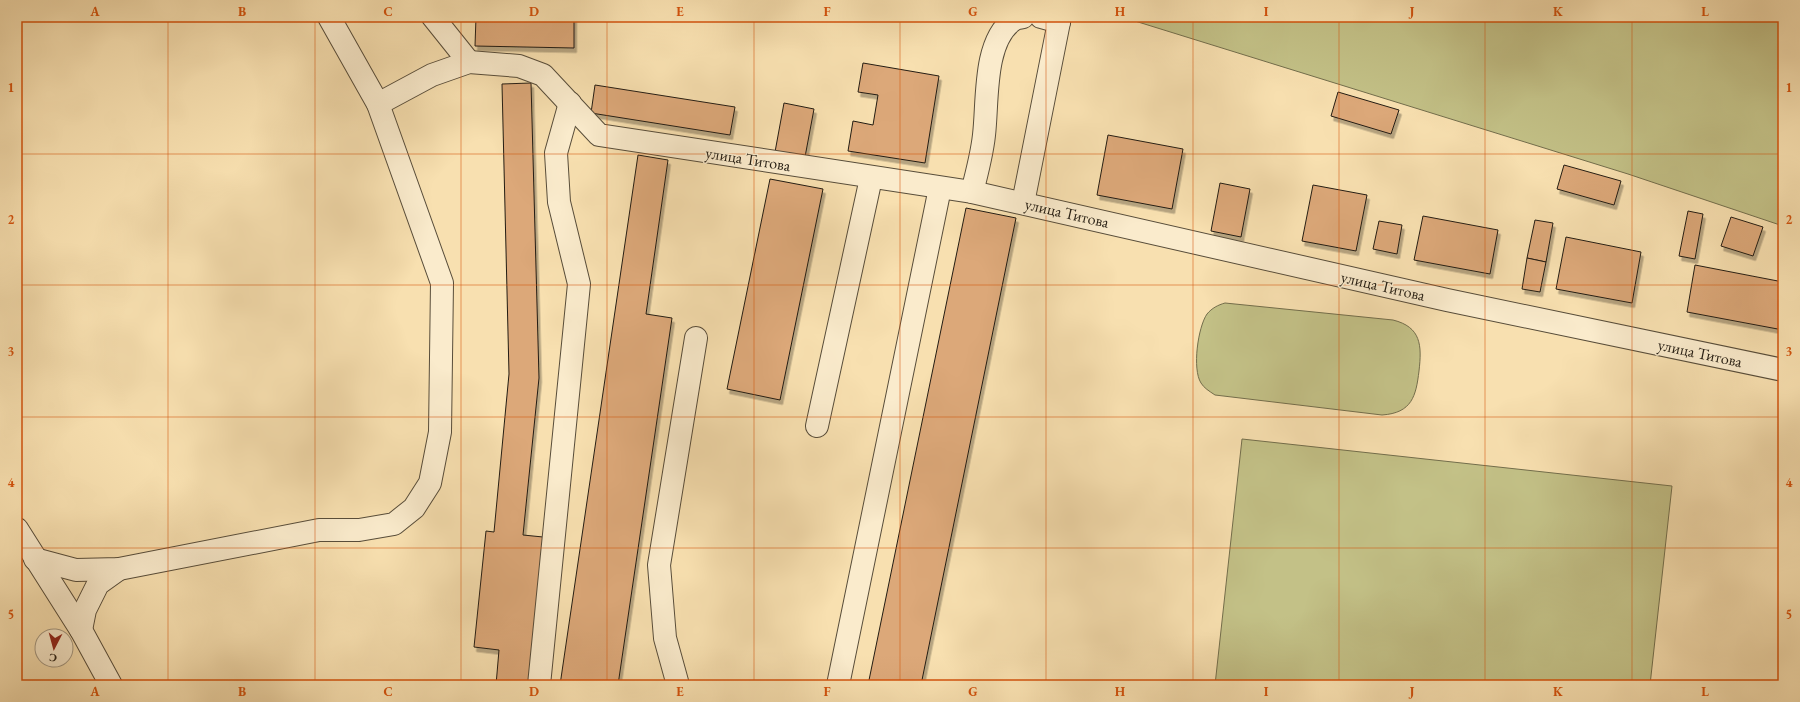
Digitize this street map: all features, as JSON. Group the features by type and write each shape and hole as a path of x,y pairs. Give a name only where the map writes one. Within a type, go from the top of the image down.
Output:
{"street":[{"path":"35,559 76,570 119,569 319,530 359,530 394,524 414,508 430,483 440,432 442,284 378,104 329,17"},
{"path":"433,17 469,62"},
{"path":"972,192 982,147 991,60 1000,34 1012,20 1023,17"},
{"path":"1023,203 1053,19"},
{"name":"улица Титова","path":"378,104 432,74 469,62 519,66 543,75 599,135 871,178 972,192 1447,300 1783,370"},
{"path":"539,685 578,284 558,202 556,160 556,153 570,104"},
{"path":"817,426 871,178"},
{"path":"838,685 940,188"},
{"path":"678,685 665,638 659,565 696,338"},
{"path":"17,528 35,559 81,630 111,685"},
{"path":"81,630 85,610 98,584 119,569"}],"shaded area":[{"path":"1122,17 1783,17 1783,226 1628,174"},
{"path":"1225,303 1393,320 1402,323 1409,327 1418,338 1420,353 1416,388 1411,402 1400,411 1382,415 1215,395 1201,383 1198,377 1197,348 1201,328 1207,314 1215,307"},
{"path":"1242,439 1672,486 1650,685 1215,685"}],"building":[{"path":"476,17 574,17 574,48 475,46"},
{"path":"863,63 939,76 925,163 848,151 853,121 873,125 878,95 858,92"},
{"path":"531,83 539,378 523,535 543,537 529,685 496,685 499,650 474,647 486,531 494,532 509,374 502,84"},
{"path":"595,85 735,107 730,135 591,113"},
{"path":"1338,92 1399,110 1391,134 1331,116"},
{"path":"784,103 814,109 805,157 775,152"},
{"path":"1108,135 1183,149 1172,209 1097,195"},
{"path":"638,155 668,160 646,314 672,318 618,685 560,685"},
{"path":"1564,165 1621,181 1614,205 1557,189"},
{"path":"770,179 823,189 780,400 727,389"},
{"path":"1220,183 1250,189 1241,237 1211,231"},
{"path":"1313,185 1367,195 1356,251 1302,241"},
{"path":"966,208 1016,218 921,685 868,685"},
{"path":"1688,211 1703,214 1695,259 1679,256"},
{"path":"1423,216 1498,230 1490,274 1414,260"},
{"path":"1731,217 1763,227 1753,256 1721,246"},
{"path":"1535,220 1553,223 1546,262 1527,258"},
{"path":"1379,221 1402,225 1397,254 1373,249"},
{"path":"1566,237 1641,252 1632,303 1556,289"},
{"path":"1527,258 1546,262 1540,292 1522,289"},
{"path":"1695,265 1783,282 1783,330 1687,312"}]}
